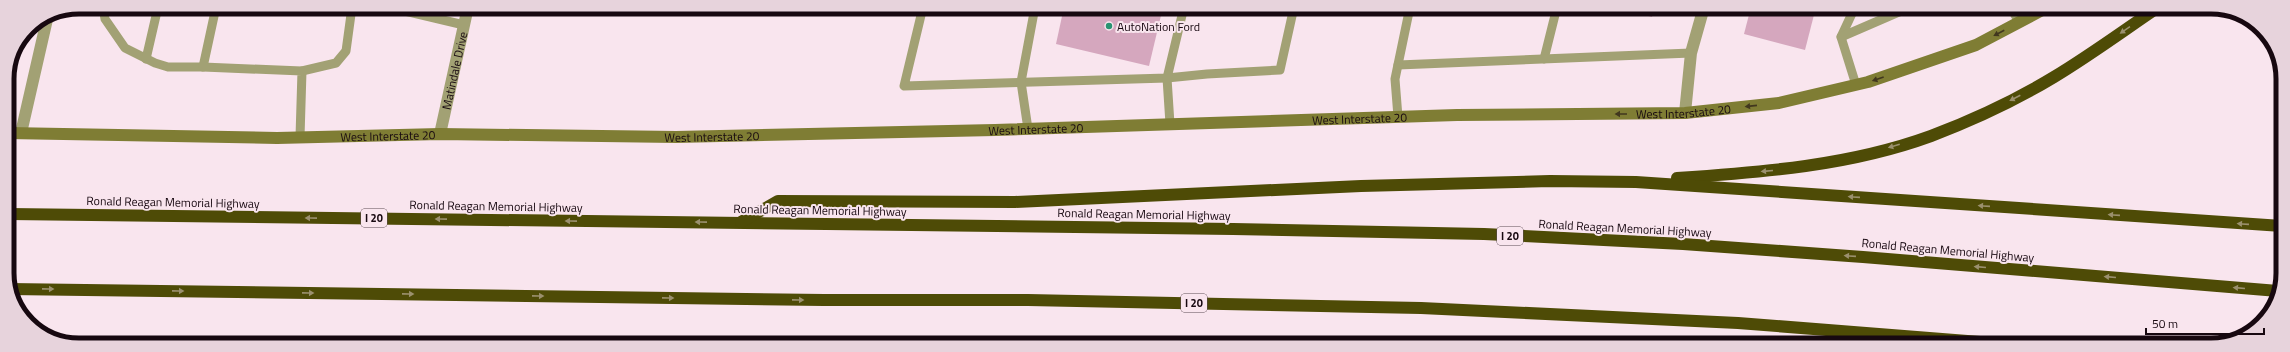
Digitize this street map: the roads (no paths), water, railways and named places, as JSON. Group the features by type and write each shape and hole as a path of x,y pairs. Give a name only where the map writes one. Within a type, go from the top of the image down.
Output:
{"highway":[{"path":"1636,182 1790,170 1857,157 1930,136 2015,98 2054,77 2148,14"},
{"path":"740,222 778,201 1015,202 1361,186 1550,181 1636,182 2276,226"},
{"name":"Ronald Reagan Memorial Highway","path":"14,214 740,222 1484,234 1683,244 1863,257 2274,291"},
{"name":"I 20","path":"16,289 824,300 1052,301 1421,308 1738,323 1929,338"}],"main road":[{"name":"West Interstate 20","path":"14,133 300,137 440,134 676,137 1028,129 1398,117 1685,113 1779,103 1856,85 1976,45 2034,14"}],"street":[{"name":"Matindale Drive","path":"440,134 466,14"},
{"path":"1685,113 1691,53 1702,14"},
{"path":"21,133 46,23"}],"lane":[{"path":"104,14 105,19 114,35 125,48 146,59 168,67 302,71 336,63 346,50 351,14"},
{"path":"146,59 156,14"},
{"path":"203,67 214,14"},
{"path":"418,14 464,25"},
{"path":"921,14 904,86 1167,78 1280,70 1292,14"},
{"path":"1028,129 1021,82 1034,14"},
{"path":"1170,124 1167,78 1182,14"},
{"path":"1398,117 1394,79 1409,14"},
{"path":"1544,59 1555,14"},
{"path":"1852,14 1841,37 1856,85"},
{"path":"1841,37 1894,14"},
{"path":"2015,14 2019,22"},
{"path":"1398,65 1691,53"},
{"path":"300,137 302,71"}],"place":[{"name":"AutoNation Ford","path":"1109,26"}]}
